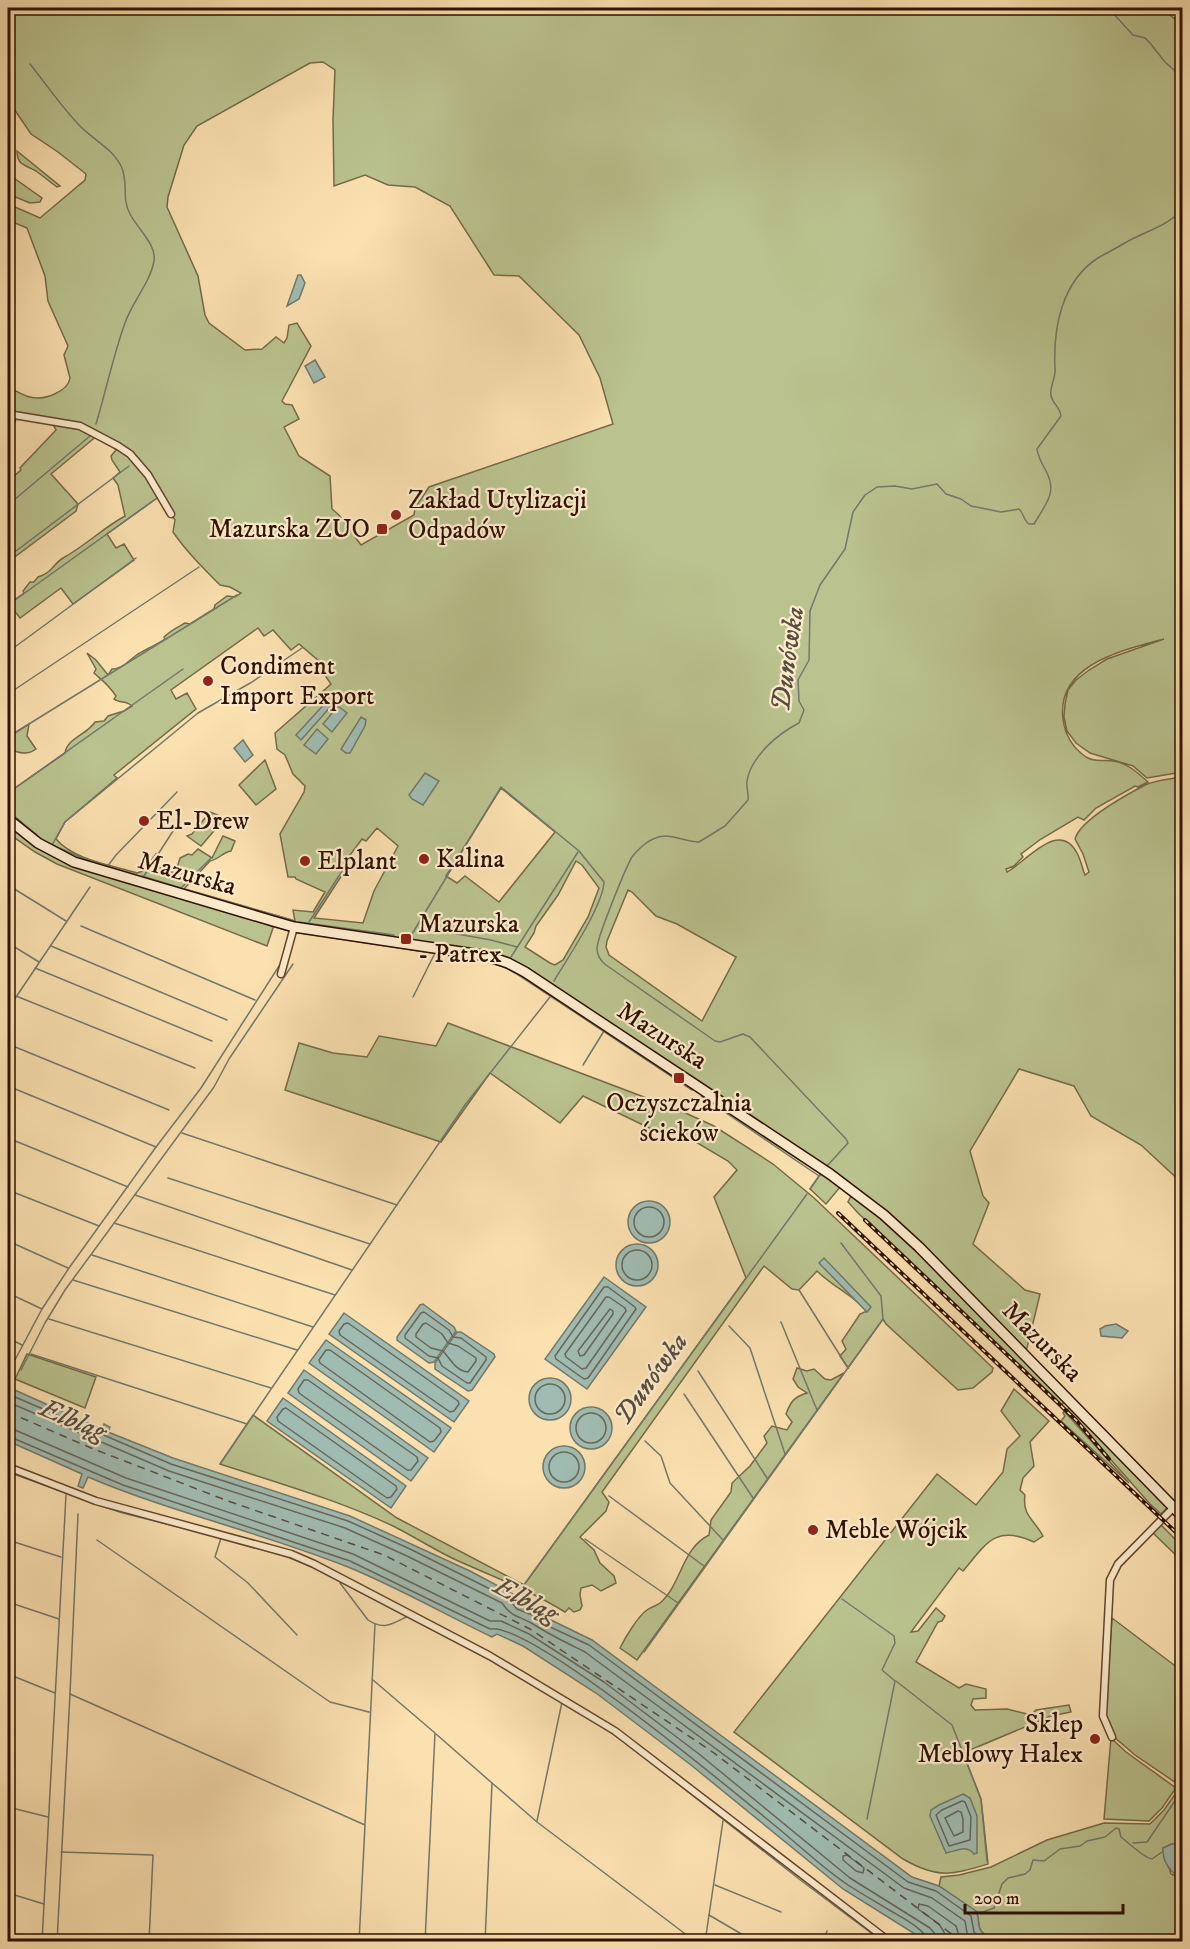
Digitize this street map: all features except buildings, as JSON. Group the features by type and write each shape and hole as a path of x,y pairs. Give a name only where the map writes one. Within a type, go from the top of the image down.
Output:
{"main road":[{"name":"Mazurska","path":"8,819 38,843 74,862 294,927 494,957 520,969 830,1174 890,1220 1182,1516"}],"street":[{"path":"8,414 80,426 118,446 139,463 171,514"},
{"path":"281,974 294,927"},
{"path":"8,1467 96,1501 291,1554 490,1656 615,1731 890,1941"},
{"path":"1112,1737 1103,1716 1110,1580 1118,1564 1174,1507"}],"green space":[{"path":"8,8 1169,8 1170,15 1182,25 1182,772 1147,778 1133,766 1090,753 1076,743 1067,731 1064,717 1068,690 1064,700 1063,719 1070,741 1077,750 1093,760 1109,760 1123,764 1136,771 1148,782 1138,787 1135,786 1096,808 1084,820 1078,817 1041,839 1021,854 1023,857 1014,866 1006,869 1007,872 1042,846 1061,840 1070,843 1077,853 1085,875 1089,872 1075,839 1086,824 1105,808 1145,785 1182,777 1182,1183 1141,1145 1091,1116 1074,1086 1019,1069 970,1151 983,1196 989,1203 973,1244 1025,1290 1040,1294 1025,1351 907,1231 519,966 299,924 97,867 56,850 8,815 8,793 65,753 70,744 95,722 104,721 108,716 132,706 114,699 116,696 113,692 94,673 96,669 87,653 108,675 112,669 123,666 138,654 165,639 164,637 174,629 185,623 190,624 214,609 215,605 227,596 235,597 241,593 220,585 183,546 173,532 175,520 160,496 107,534 116,548 124,544 134,560 73,604 61,588 20,618 9,604 24,593 23,591 30,582 34,582 60,560 125,516 118,485 113,478 120,472 111,456 116,450 98,435 51,474 78,504 76,511 8,562 8,481 21,470 20,468 56,430 52,423 17,416 15,422 8,420 8,387 27,396 41,398 60,391 70,378 64,355 68,346 48,301 45,276 27,228 8,220 8,204 40,218 85,180 86,174 31,134 8,100","holes":["323,62 335,70 334,186 365,175 388,185 415,187 450,206 494,275 519,276 579,335 600,378 613,424 429,487 415,508 414,515 361,545 332,509 330,476 299,456 284,427 299,419 292,405 282,401 311,346 297,323 289,325 284,343 276,337 262,349 245,350 209,323 205,315 198,276 167,207 184,145 197,126 310,63","258,628 264,636 273,630 291,650 299,644 320,662 318,665 331,684 275,733 277,749 285,755 293,774 305,786 304,792 280,834 288,877 295,877 325,892 313,912 293,910 295,921 184,889 210,861 231,851 235,841 223,836 212,858 198,849 192,855 188,854 180,858 175,873 155,866 159,857 156,854 143,871 137,873 83,857 56,839 65,822 117,778 114,775 196,709 187,693 176,699 171,690","1164,639 1107,659 1076,680 1068,690 1081,672 1096,662 1130,648","501,788 555,832 499,902 465,876 457,883 446,876","377,828 398,846 374,891 363,923 314,918 348,866 344,863 362,839 366,841","576,861 582,865 599,888 588,917 563,960 555,965 525,947 536,926 558,895","628,890 656,916 677,924 736,957 702,1021 609,955 606,947"]},
{"path":"17,151 60,186 57,187 23,164 17,156"},
{"path":"11,176 42,198 40,202 30,203 8,194 8,181"},
{"path":"29,724 27,736 36,749 22,753 8,748 8,737"},
{"path":"265,760 276,789 256,805 239,785"},
{"path":"210,812 225,818 201,846 187,836 192,834"},
{"path":"8,822 40,847 274,925 267,946 57,864 8,833"},
{"path":"448,1023 681,1111 714,1126 773,1164 813,1197 993,1368 992,1372 973,1388 958,1390 883,1319 848,1368 840,1356 846,1349 842,1341 860,1314 867,1311 817,1271 799,1290 792,1289 764,1266 602,1492 609,1502 606,1511 580,1537 594,1550 600,1563 614,1576 616,1583 601,1591 592,1585 581,1588 582,1606 580,1610 574,1612 569,1608 565,1612 524,1590 454,1559 401,1530 351,1508 220,1464 253,1415 397,1518 524,1585 746,1278 714,1197 737,1170 728,1161 674,1129 668,1137 583,1096 560,1123 490,1073 441,1142 285,1090 299,1043 333,1053 367,1057 379,1036 436,1046"},
{"path":"822,1172 841,1186 826,1204 810,1189"},
{"path":"852,1194 893,1227 1065,1400 1062,1405 858,1213 848,1202"},
{"path":"27,1354 96,1377 85,1408 15,1379"},
{"path":"797,1368 807,1371 814,1369 825,1379 831,1380 844,1373 637,1660 620,1648 632,1628 643,1613 660,1603 667,1595 693,1549 709,1535 711,1520 731,1492 732,1483 750,1466 767,1443 764,1436 772,1426 787,1430 792,1422 786,1414 790,1406 796,1398 807,1393 798,1387 793,1379"},
{"path":"1014,1389 1049,1421 1030,1442 1034,1466 1023,1478 1020,1490 1025,1495 1027,1513 1043,1536 1034,1542 1010,1535 1000,1536 985,1545 963,1571 959,1568 911,1632 918,1631 936,1608 945,1616 942,1621 938,1622 916,1662 959,1688 966,1684 986,1689 986,1698 973,1699 971,1705 975,1710 1007,1709 1031,1715 1036,1710 1069,1705 1071,1712 1051,1716 963,1753 981,1799 988,1864 954,1873 936,1872 926,1870 903,1859 734,1732 937,1474 976,1505 1003,1472 1007,1449 1020,1436 1001,1411"},
{"path":"1071,1406 1169,1506 1161,1514 1067,1410"},
{"path":"1064,1411 1129,1483 1061,1421 1065,1416"},
{"path":"1160,1524 1182,1546 1182,1561 1152,1532"},
{"path":"1112,1618 1182,1671 1182,1787 1135,1755 1113,1736 1105,1716"},
{"path":"1111,1738 1126,1752 1176,1788 1162,1808 1149,1821 1104,1819"},
{"path":"1178,1790 1182,1793 1182,1843 1163,1848 1171,1874 1182,1879 1182,1941 1003,1941 982,1933 976,1912 939,1886 941,1877 991,1867 1047,1840 1104,1823 1150,1824 1164,1810"}],"water":[{"path":"298,275 301,275 305,283 299,299 287,306"},
{"path":"315,360 325,377 314,383 305,366"},
{"path":"328,700 333,704 301,740 296,735"},
{"path":"338,706 347,713 332,732 323,724"},
{"path":"361,717 366,720 365,726 350,753 346,753 341,749"},
{"path":"317,729 328,739 316,754 304,745"},
{"path":"243,740 253,755 245,762 234,748"},
{"path":"425,773 439,781 423,805 409,795"},
{"path":"649,1201 664,1207 670,1222 664,1237 649,1243 634,1237 628,1222 634,1207"},
{"path":"637,1244 652,1250 658,1265 652,1280 637,1286 622,1280 616,1265 622,1250"},
{"path":"824,1258 871,1307 867,1312 819,1263"},
{"path":"604,1277 646,1307 587,1389 545,1359"},
{"path":"423,1304 454,1327 456,1331 434,1362 429,1363 397,1340 420,1305"},
{"path":"344,1313 469,1401 454,1422 329,1334"},
{"path":"1116,1324 1128,1331 1122,1338 1101,1336 1100,1329"},
{"path":"457,1332 461,1332 494,1354 495,1357 472,1390 468,1391 435,1369 435,1363"},
{"path":"326,1340 451,1428 434,1452 309,1363"},
{"path":"304,1370 428,1458 411,1481 288,1393"},
{"path":"550,1378 565,1384 571,1399 565,1414 550,1420 535,1414 529,1399 535,1384"},
{"name":"Elbląg","path":"8,1387 102,1429 104,1424 110,1427 108,1432 173,1458 350,1516 470,1571 513,1594 520,1605 538,1611 592,1640 912,1877 939,1886 976,1911 982,1933 1003,1941 926,1941 843,1889 691,1765 596,1693 523,1646 497,1634 492,1637 384,1583 316,1555 120,1490 88,1477 83,1488 78,1486 82,1474 8,1441"},
{"path":"283,1398 406,1486 391,1508 267,1421"},
{"path":"591,1407 606,1413 612,1428 606,1443 591,1449 576,1443 570,1428 576,1413"},
{"path":"564,1446 579,1452 585,1467 579,1482 564,1488 549,1482 543,1467 549,1452"},
{"path":"963,1794 970,1798 977,1816 977,1853 974,1854 965,1849 946,1853 930,1816 931,1810"},
{"path":"1182,1843 1182,1879 1168,1867 1163,1848"}],"waterway":[{"name":"Dunówka","path":"1110,8 1133,35 1145,38 1165,62 1182,77"},
{"path":"30,64 72,118 107,149 121,166 125,178 127,208 150,243 154,255 149,277 125,323 96,424"},
{"name":"Dunówka","path":"827,1166 848,1143 846,1139 750,1037 743,1034 720,1042 715,1041 604,963 597,949 606,919 629,863 639,849 650,840 665,836 699,842 725,826 748,800 747,781 760,754 775,739 799,723 804,710 799,701 798,680 809,660 810,611 820,585 845,549 853,512 865,495 877,487 895,486 912,489 937,484 946,494 961,499 971,506 1001,512 1019,509 1027,522 1034,524 1049,499 1051,486 1037,449 1061,416 1051,393 1055,372 1058,323 1068,293 1085,268 1098,258 1162,225 1182,210"},
{"path":"8,505 90,436"},
{"path":"8,557 129,466"},
{"path":"8,605 157,498"},
{"path":"8,652 136,558"},
{"path":"8,694 199,567"},
{"path":"8,737 237,595"},
{"path":"100,865 52,845 65,822 198,713 252,682 302,648"},
{"path":"8,793 183,669"},
{"path":"409,939 501,787 579,851 604,882 598,904 591,918 554,981"},
{"path":"107,867 177,792"},
{"path":"8,811 37,835"},
{"path":"144,876 173,831"},
{"path":"511,957 578,852"},
{"path":"142,876 181,888 211,858"},
{"path":"309,922 346,865"},
{"path":"106,866 136,875"},
{"path":"114,879 289,931"},
{"path":"8,885 66,921"},
{"path":"8,1009 90,887"},
{"path":"185,889 292,920"},
{"path":"299,922 394,935"},
{"path":"81,926 255,1000"},
{"path":"423,928 517,947"},
{"path":"294,932 479,960 504,967 692,1090"},
{"path":"8,943 39,962"},
{"path":"51,946 227,1020"},
{"path":"413,997 434,955"},
{"path":"8,1086 156,1147 201,1088 281,963"},
{"path":"21,1370 65,1290 214,1087 229,1059 293,964"},
{"path":"35,968 212,1041"},
{"path":"16,996 195,1068"},
{"path":"220,1464 465,1105 550,997"},
{"path":"583,1065 604,1031"},
{"path":"8,1044 169,1110"},
{"path":"701,1096 819,1176"},
{"path":"182,1133 397,1205"},
{"path":"8,1138 128,1187"},
{"path":"8,1373 42,1309 156,1147"},
{"name":"Dunówka","path":"810,1189 821,1173"},
{"path":"168,1178 370,1244"},
{"path":"8,1190 99,1226"},
{"name":"Dunówka","path":"524,1585 807,1194"},
{"path":"135,1195 352,1270"},
{"path":"114,1223 335,1295"},
{"path":"8,1241 68,1268"},
{"path":"644,1652 883,1319 881,1296 841,1243"},
{"path":"92,1255 313,1327"},
{"path":"73,1280 297,1350"},
{"path":"799,1290 848,1368"},
{"path":"8,1293 42,1309"},
{"path":"49,1319 271,1388"},
{"path":"781,1322 817,1410"},
{"path":"729,1326 750,1348 785,1454"},
{"path":"8,1338 22,1345"},
{"path":"31,1354 247,1424"},
{"path":"698,1371 767,1478"},
{"path":"684,1394 753,1498"},
{"path":"645,1441 661,1456 670,1483 723,1540"},
{"path":"8,1472 91,1502"},
{"path":"44,1904 66,1495"},
{"path":"609,1496 704,1566"},
{"path":"98,1505 206,1534"},
{"path":"78,1514 70,1694 365,1825 359,1942"},
{"path":"214,1536 290,1558 312,1567 488,1659 539,1689"},
{"path":"221,1538 215,1557 248,1583 297,1635"},
{"path":"585,1539 678,1603"},
{"path":"8,1540 61,1557"},
{"path":"97,1540 330,1702 369,1712"},
{"path":"340,1583 368,1620 373,1623 383,1626 406,1617"},
{"path":"842,1599 894,1636 895,1643 882,1670 895,1681 867,1819"},
{"path":"8,1602 59,1619"},
{"path":"365,1824 375,1624"},
{"path":"8,1674 55,1693"},
{"path":"373,1680 435,1733 425,1942"},
{"path":"896,1681 952,1725 981,1799 987,1861"},
{"path":"57,1942 70,1694"},
{"path":"537,1821 562,1702"},
{"path":"610,1732 640,1754"},
{"path":"436,1734 492,1783 485,1942"},
{"path":"663,1772 883,1942"},
{"path":"492,1783 537,1822 696,1942"},
{"path":"1133,1843 1147,1842 1179,1795"},
{"path":"8,1807 48,1817"},
{"path":"705,1942 723,1821"},
{"path":"975,1912 994,1908 1002,1884 1008,1878 1025,1874 1030,1870 1033,1860 1044,1861 1060,1849 1080,1846 1087,1841 1105,1837 1116,1828 1119,1829 1121,1837 1149,1858 1152,1859 1162,1852"},
{"path":"61,1852 153,1855 149,1942"},
{"path":"715,1885 781,1912"},
{"path":"8,1893 44,1904 42,1942"},
{"path":"709,1915 755,1942"},
{"path":"823,1942 827,1931"}],"ferry route":[{"path":"8,1412 91,1448 228,1501 384,1555 530,1629 714,1753 962,1942"}],"railway":[{"path":"838,1213 1182,1538"},
{"path":"865,1220 1076,1420 1109,1459"}],"place":[{"name":"Zakład Utylizacji Odpadów","path":"396,515"},
{"name":"Mazurska ZUO","path":"382,529"},
{"name":"Condiment Import Export","path":"208,681"},
{"name":"El-Drew","path":"144,821"},
{"name":"Kalina","path":"424,859"},
{"name":"Elplant","path":"305,861"},
{"name":"Mazurska - Patrex","path":"406,939"},
{"name":"Oczyszczalnia ścieków","path":"679,1078"},
{"name":"Meble Wójcik","path":"813,1530"},
{"name":"Sklep Meblowy Halex","path":"1095,1739"}]}
